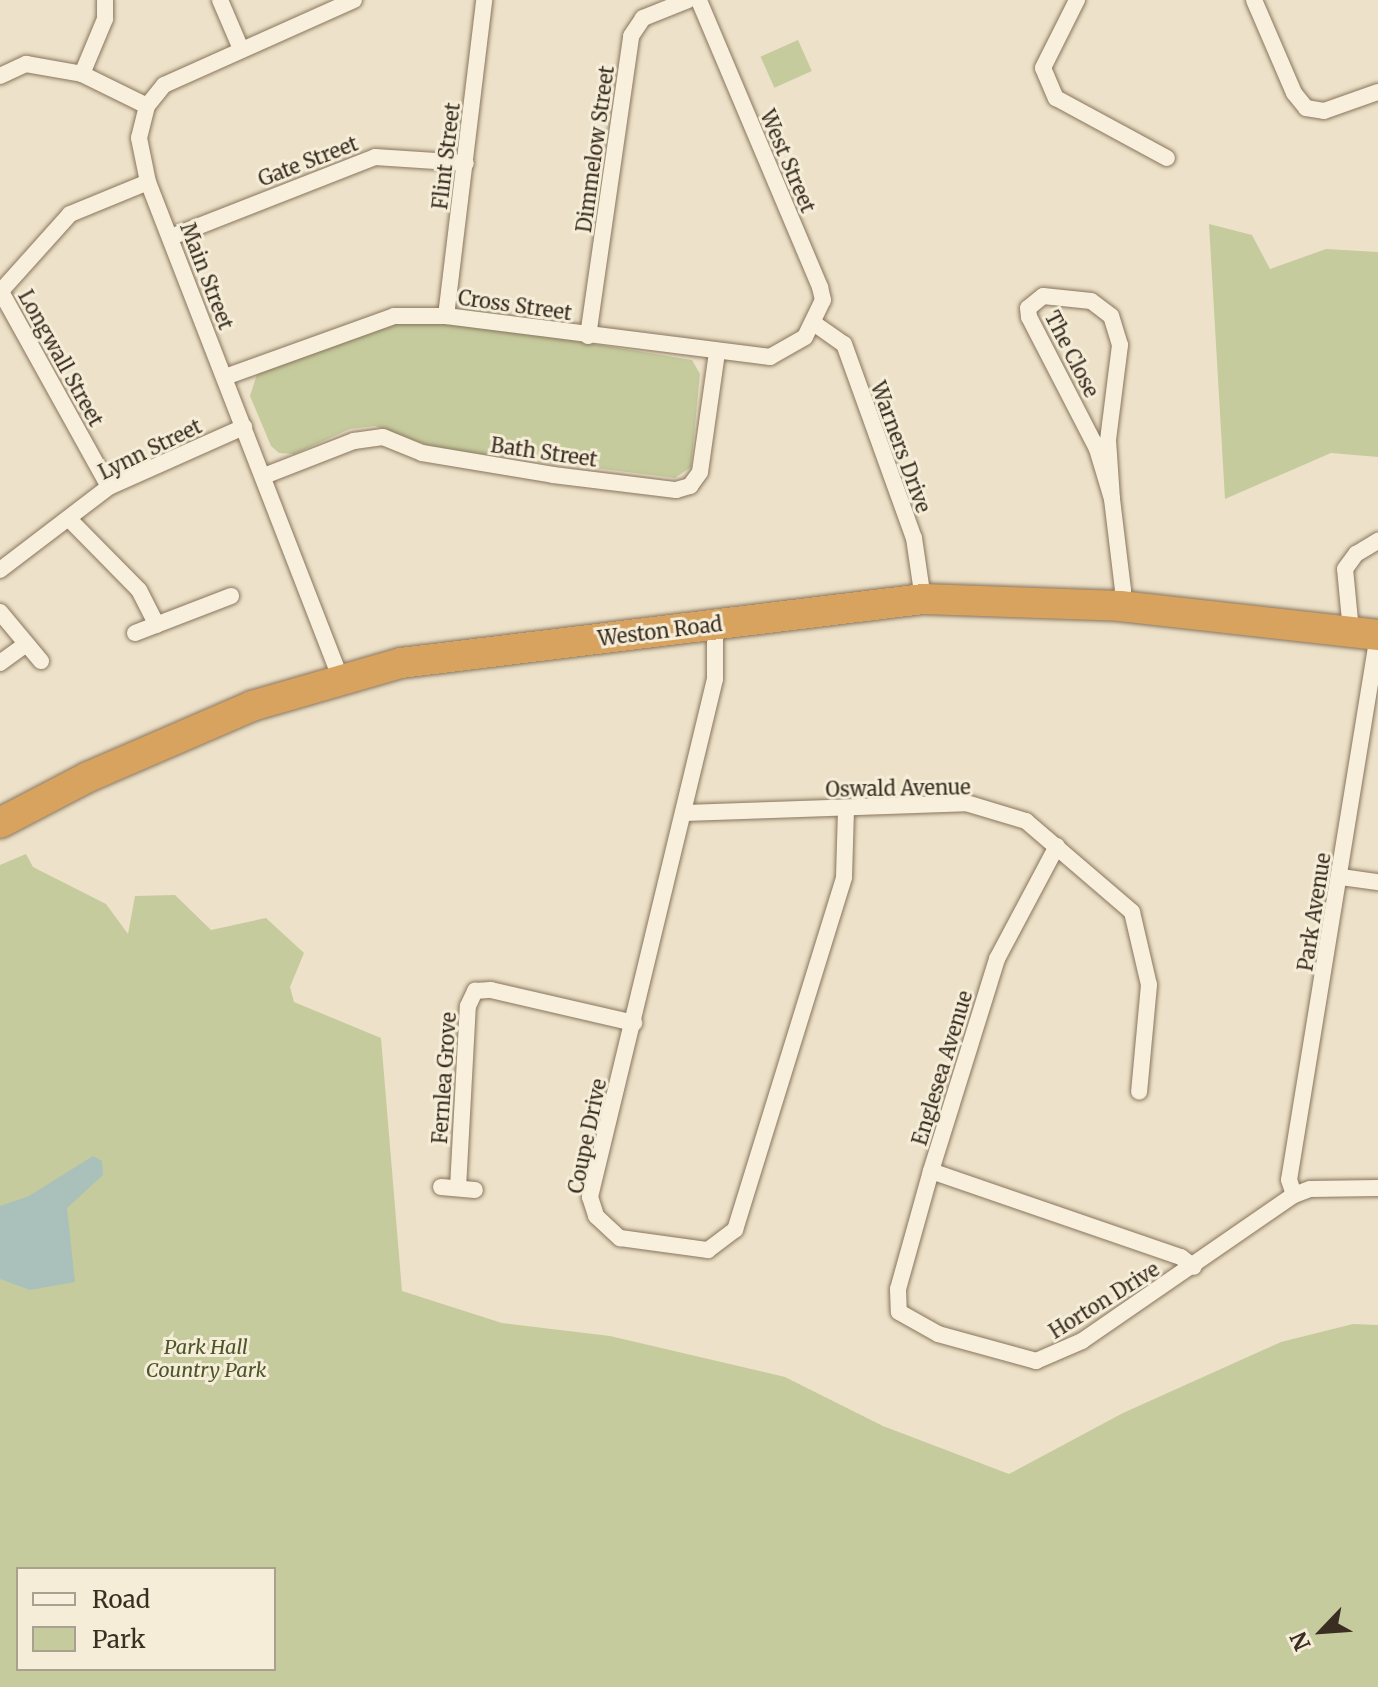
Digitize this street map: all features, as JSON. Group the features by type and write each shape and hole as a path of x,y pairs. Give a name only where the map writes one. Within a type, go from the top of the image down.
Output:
{"highway":[{"name":"Weston Road","path":"0,823 129,758 291,691 401,663 923,599 1120,606 1369,634"}],"street":[{"path":"82,74 105,19 105,0"},
{"path":"220,0 241,49"},
{"path":"0,76 26,64 82,74 147,106 164,85 354,0"},
{"name":"Flint Street","path":"446,316 484,0"},
{"name":"Dimmelow Street","path":"588,336 631,36 643,18 688,0"},
{"name":"West Street","path":"699,0 820,287 823,300 810,330"},
{"path":"1077,0 1043,68 1056,98 1167,158"},
{"path":"1254,0 1294,93 1306,108 1324,111 1378,92"},
{"name":"Main Street","path":"147,106 139,138 148,182 340,677"},
{"name":"Gate Street","path":"171,237 375,157 466,163"},
{"path":"1,291 70,214 148,182"},
{"name":"Longwall Street","path":"1,291 109,487"},
{"name":"The Close","path":"1112,499 1097,449 1029,317 1028,308 1043,296 1091,301 1111,316 1120,345 1108,440 1123,590 1120,606"},
{"name":"Cross Street","path":"225,377 394,316 446,316 717,353 770,357 810,330"},
{"name":"Warners Drive","path":"810,330 844,344 914,538 923,599"},
{"name":"Bath Street","path":"264,476 354,441 383,437 422,453 676,490 690,486 700,472 717,353"},
{"name":"Lynn Street","path":"0,570 70,520 109,487 244,427"},
{"path":"70,520 139,590 157,625"},
{"path":"1369,634 1345,569 1361,550 1378,541"},
{"path":"135,633 231,596"},
{"path":"0,612 23,646 41,661"},
{"name":"Coupe Drive","path":"715,624 715,679 590,1197 596,1216 620,1238 708,1250 725,1241 743,1211 844,877 846,809"},
{"name":"Park Avenue","path":"1294,1195 1289,1180 1341,877 1369,634"},
{"path":"0,663 23,646"},
{"name":"Oswald Avenue","path":"685,813 966,803 1026,821 1132,912 1140,931 1149,985 1139,1092"},
{"name":"Englesea Avenue","path":"899,1312 898,1289 997,959 1057,846"},
{"path":"1341,877 1378,882"},
{"name":"Fernlea Grove","path":"458,1188 468,1006 475,991 491,990 634,1023"},
{"name":"Horton Drive","path":"931,1171 1181,1257 1194,1267"},
{"name":"Horton Drive","path":"899,1312 938,1334 1036,1361 1059,1355 1194,1267 1294,1195 1310,1189 1378,1188"}],"green space":[{"path":"798,40 812,71 774,88 761,57"},
{"path":"1209,224 1252,235 1270,269 1326,249 1378,252 1378,457 1331,453 1225,499"},
{"path":"440,319 692,360 700,374 691,467 675,478 466,452 427,445 375,426 350,429 294,454 279,453 271,446 250,396 258,371 395,320"},
{"name":"Park Hall Country Park","path":"26,854 33,867 106,904 128,934 135,896 175,895 211,930 266,918 304,953 290,987 294,1002 381,1038 402,1291 502,1323 610,1336 785,1377 883,1426 1009,1474 1123,1413 1281,1342 1353,1324 1378,1325 1378,1687 0,1687 0,865"}],"water":[{"path":"93,1156 102,1161 103,1175 67,1208 75,1282 30,1290 0,1279 0,1206 29,1196"}]}
